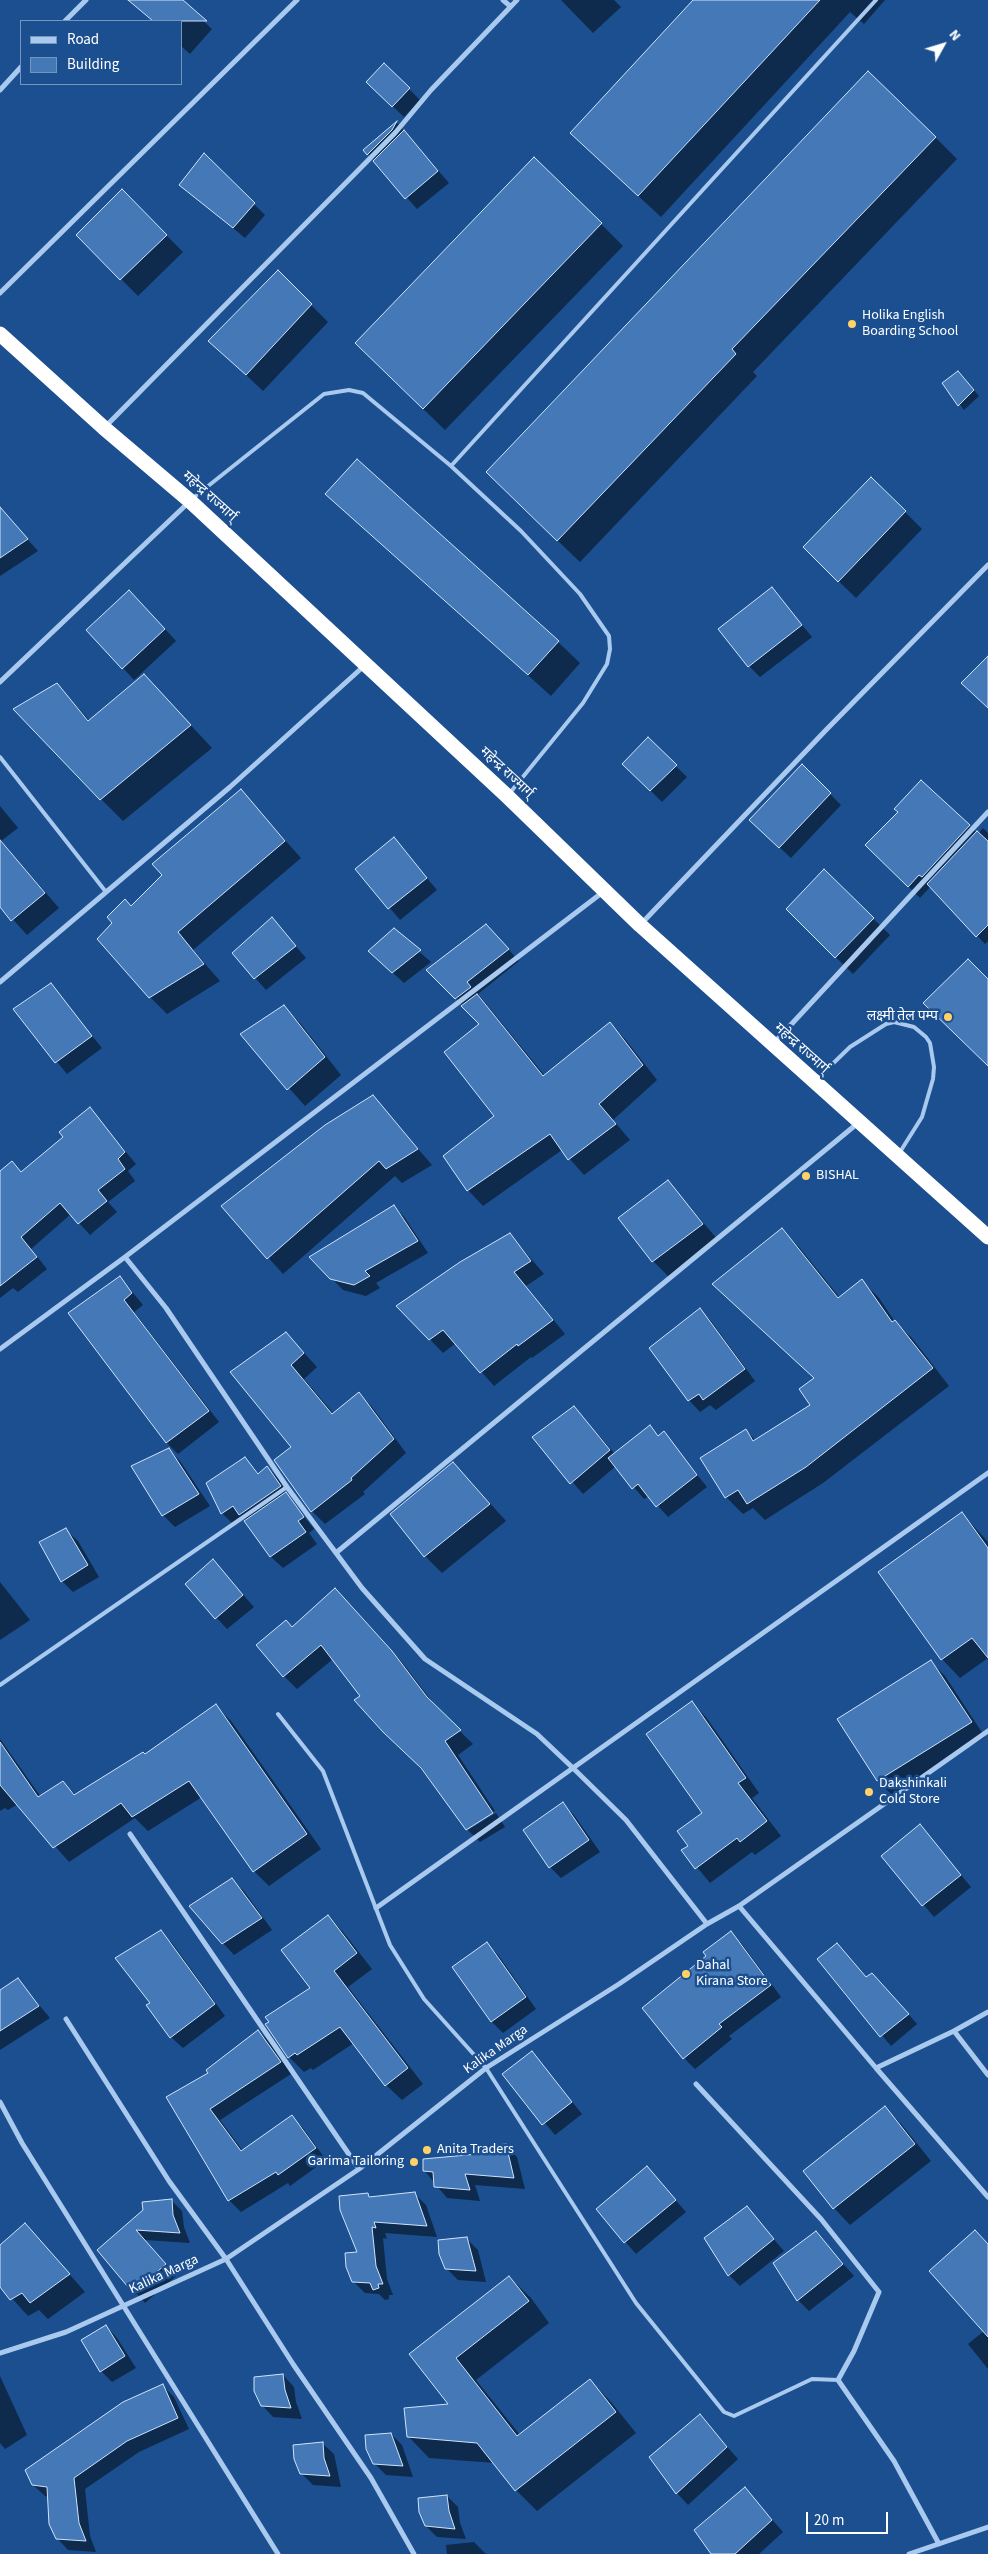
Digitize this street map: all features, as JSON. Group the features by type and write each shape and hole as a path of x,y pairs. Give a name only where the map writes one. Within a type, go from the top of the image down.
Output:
{"highway":[{"name":"महेन्द्र राज्मार्ग्","path":"0,334 104,428 190,501 364,666 507,796 640,925 988,1237"}],"street":[{"path":"66,20 86,0"},
{"path":"0,294 297,0"},
{"path":"503,0 510,6"},
{"path":"104,428 395,133 431,90 517,0"},
{"path":"0,90 20,68"},
{"path":"0,682 190,501"},
{"path":"640,925 826,730 988,565"},
{"path":"0,982 230,787 364,666"},
{"path":"772,1045 988,812"},
{"path":"0,1349 126,1256 605,890"},
{"path":"337,1552 860,1122"},
{"path":"126,1256 166,1308 287,1487 362,1588 425,1658 537,1734 574,1768 626,1820 707,1924"},
{"path":"376,1908 988,1473"},
{"name":"Kalika Marga","path":"0,2353 66,2332 226,2259 359,2168 486,2068 619,1984 707,1924 739,1906 988,1730"},
{"path":"130,1834 359,2168"},
{"path":"739,1906 988,2197"},
{"path":"876,2068 954,2031 988,2012"},
{"path":"66,2019 169,2181 226,2259 371,2478 414,2554"},
{"path":"954,2031 988,2075"},
{"path":"696,2084 821,2219 879,2292 854,2351 838,2380 894,2461 939,2544"},
{"path":"0,2102 22,2143 278,2554"},
{"path":"909,2554 988,2527"}],"lane":[{"path":"451,466 876,0"},
{"path":"190,501 324,394 349,390 363,392 451,466 521,531 580,594 609,636 610,649 608,664 583,703 507,796"},
{"path":"0,758 106,892"},
{"path":"813,1082 850,1047 886,1024 894,1022 914,1027 926,1037 930,1043 934,1067 933,1079 922,1116 898,1155"},
{"path":"0,1685 287,1487"},
{"path":"278,1714 323,1771 390,1945 424,1999 486,2068 636,2303 724,2412 734,2416 812,2379 838,2380"}],"building":[{"path":"128,0 183,0 207,21 182,20 152,20"},
{"path":"693,0 820,0 638,196 570,133"},
{"path":"384,63 410,88 392,107 366,82"},
{"path":"868,71 936,137 732,349 736,354 557,541 486,472"},
{"path":"397,121 392,130 367,155 363,150"},
{"path":"404,130 438,171 405,199 373,161"},
{"path":"204,153 255,203 233,228 179,185"},
{"path":"534,157 602,223 423,409 355,343"},
{"path":"122,189 167,235 120,280 76,235"},
{"path":"278,270 312,304 246,375 208,341"},
{"path":"958,371 974,390 958,406 942,383"},
{"path":"357,459 559,641 528,675 325,494"},
{"path":"871,477 906,511 838,582 803,547"},
{"path":"0,507 28,539 0,558"},
{"path":"772,587 802,625 748,667 718,629"},
{"path":"129,590 165,629 122,669 86,630"},
{"path":"988,656 988,708 961,683"},
{"path":"144,674 191,725 100,800 13,709 57,683 88,721"},
{"path":"648,737 677,765 650,791 622,764"},
{"path":"802,764 831,793 779,848 749,820"},
{"path":"921,780 970,825 922,877 919,875 908,887 865,845 898,812 894,809"},
{"path":"241,789 285,841 178,932 204,964 149,998 97,939 112,923 107,917 125,899 131,906 162,875 152,864"},
{"path":"977,831 988,841 988,925 976,937 927,884"},
{"path":"394,837 427,878 388,909 355,869"},
{"path":"0,840 45,893 11,921 0,907"},
{"path":"824,869 874,918 835,958 786,909"},
{"path":"272,917 296,946 254,979 232,953"},
{"path":"486,924 509,949 467,982 471,987 455,999 426,970"},
{"path":"394,928 421,950 392,973 368,951"},
{"path":"968,959 988,979 988,1066 923,1003"},
{"path":"51,983 92,1036 55,1063 13,1009"},
{"path":"477,994 543,1076 610,1022 643,1065 599,1104 616,1124 568,1160 550,1134 467,1191 443,1156 494,1116 444,1052 479,1024 461,1006"},
{"path":"284,1005 325,1057 287,1090 240,1034"},
{"path":"373,1095 418,1149 386,1169 379,1161 267,1259 221,1206 325,1125"},
{"path":"90,1107 125,1152 118,1159 125,1169 98,1190 107,1201 78,1224 60,1203 21,1237 37,1257 0,1286 0,1171 12,1161 21,1172 63,1137 59,1132"},
{"path":"668,1180 703,1224 652,1262 618,1218"},
{"path":"394,1205 418,1241 365,1271 370,1276 354,1285 330,1279 309,1257"},
{"path":"782,1228 838,1298 862,1279 892,1322 895,1320 933,1368 806,1467 747,1504 738,1490 725,1498 700,1458 746,1429 753,1441 810,1405 799,1389 814,1378 712,1284"},
{"path":"510,1233 531,1261 514,1272 553,1320 518,1346 517,1344 480,1373 443,1330 429,1340 396,1306 460,1262"},
{"path":"120,1276 132,1293 124,1300 209,1411 166,1443 68,1313"},
{"path":"700,1308 745,1369 703,1400 699,1394 688,1401 649,1348"},
{"path":"286,1332 304,1353 291,1365 332,1414 359,1392 394,1439 351,1478 352,1480 311,1512 274,1460 291,1447 230,1372"},
{"path":"574,1406 610,1450 570,1484 532,1437"},
{"path":"650,1425 658,1436 664,1431 697,1475 656,1507 638,1484 632,1489 608,1458"},
{"path":"169,1448 199,1494 162,1516 131,1466"},
{"path":"245,1457 258,1474 267,1466 281,1486 239,1515 233,1506 221,1514 206,1483"},
{"path":"453,1462 490,1504 424,1557 390,1514"},
{"path":"286,1492 304,1517 298,1521 306,1532 270,1557 244,1521"},
{"path":"962,1512 988,1548 988,1658 972,1638 941,1660 878,1572"},
{"path":"66,1528 88,1565 61,1582 39,1542"},
{"path":"213,1559 243,1595 215,1619 185,1584"},
{"path":"335,1588 392,1651 427,1697 461,1730 445,1741 493,1813 466,1830 421,1768 383,1732 354,1700 360,1696 321,1645 283,1677 256,1645 286,1620 292,1627"},
{"path":"931,1660 972,1722 877,1781 837,1719"},
{"path":"692,1701 746,1778 738,1783 767,1821 740,1842 737,1838 695,1869 681,1850 688,1846 677,1831 702,1813 646,1734"},
{"path":"216,1704 307,1834 253,1872 189,1781 132,1817 121,1803 53,1848 0,1785 0,1742 38,1797 63,1781 74,1795 143,1752 145,1754"},
{"path":"563,1802 589,1840 549,1868 523,1830"},
{"path":"920,1824 961,1875 922,1906 881,1856"},
{"path":"232,1878 262,1918 222,1944 189,1906"},
{"path":"328,1915 357,1953 334,1971 408,2068 385,2086 340,2027 297,2055 295,2053 288,2058 265,2024 269,2022 265,2017 310,1988 281,1950"},
{"path":"161,1930 215,2004 170,2038 146,2005 150,2003 115,1958"},
{"path":"731,1931 771,1985 719,2024 722,2027 683,2059 642,2008 706,1956 703,1952"},
{"path":"487,1942 526,1997 491,2022 452,1967"},
{"path":"837,1943 866,1977 872,1973 909,2014 880,2037 817,1959"},
{"path":"18,1978 39,2006 0,2031 0,1990"},
{"path":"258,2030 281,2062 210,2109 241,2151 292,2115 316,2148 278,2175 276,2172 228,2201 166,2097 208,2073 206,2070"},
{"path":"532,2051 572,2102 542,2125 502,2074"},
{"path":"885,2106 915,2144 833,2209 803,2171"},
{"path":"506,2144 514,2178 465,2174 470,2190 434,2187 433,2172 423,2171 423,2159 478,2154 477,2147"},
{"path":"647,2166 676,2200 624,2243 596,2209"},
{"path":"415,2192 427,2226 374,2222 376,2228 372,2227 376,2266 383,2284 378,2284 379,2288 373,2290 370,2283 352,2282 346,2267 345,2253 357,2252 340,2210 339,2196 368,2193 369,2197"},
{"path":"172,2199 173,2215 180,2233 136,2230 166,2264 133,2293 97,2250 143,2210 142,2202"},
{"path":"747,2206 774,2239 728,2276 704,2238"},
{"path":"25,2223 70,2274 30,2303 22,2293 10,2300 0,2287 0,2245"},
{"path":"975,2230 988,2244 988,2337 929,2271"},
{"path":"816,2231 843,2264 797,2301 773,2263"},
{"path":"467,2237 476,2271 445,2269 439,2254 438,2240"},
{"path":"509,2276 529,2301 456,2358 517,2436 590,2379 616,2412 515,2491 477,2443 407,2437 404,2408 448,2404 409,2354"},
{"path":"106,2325 125,2356 100,2372 81,2340"},
{"path":"283,2374 285,2390 291,2408 261,2406 254,2391 254,2377"},
{"path":"163,2384 178,2418 127,2441 74,2478 79,2523 86,2541 56,2539 49,2524 47,2487 32,2485 25,2470 123,2402"},
{"path":"700,2414 727,2447 676,2494 649,2457"},
{"path":"391,2433 403,2466 373,2464 366,2449 365,2435"},
{"path":"323,2442 324,2458 330,2476 300,2474 294,2459 293,2445"},
{"path":"745,2487 772,2520 735,2554 711,2554 694,2530"},
{"path":"447,2495 449,2511 455,2529 425,2526 419,2512 418,2498"}],"place":[{"name":"Holika English Boarding School","path":"852,324"},
{"name":"लक्ष्मी तेल पम्प","path":"948,1017"},
{"name":"BISHAL","path":"806,1176"},
{"name":"Dakshinkali Cold Store","path":"869,1792"},
{"name":"Dahal Kirana Store","path":"686,1974"},
{"name":"Anita Traders","path":"427,2150"},
{"name":"Garima Tailoring","path":"414,2162"}]}
